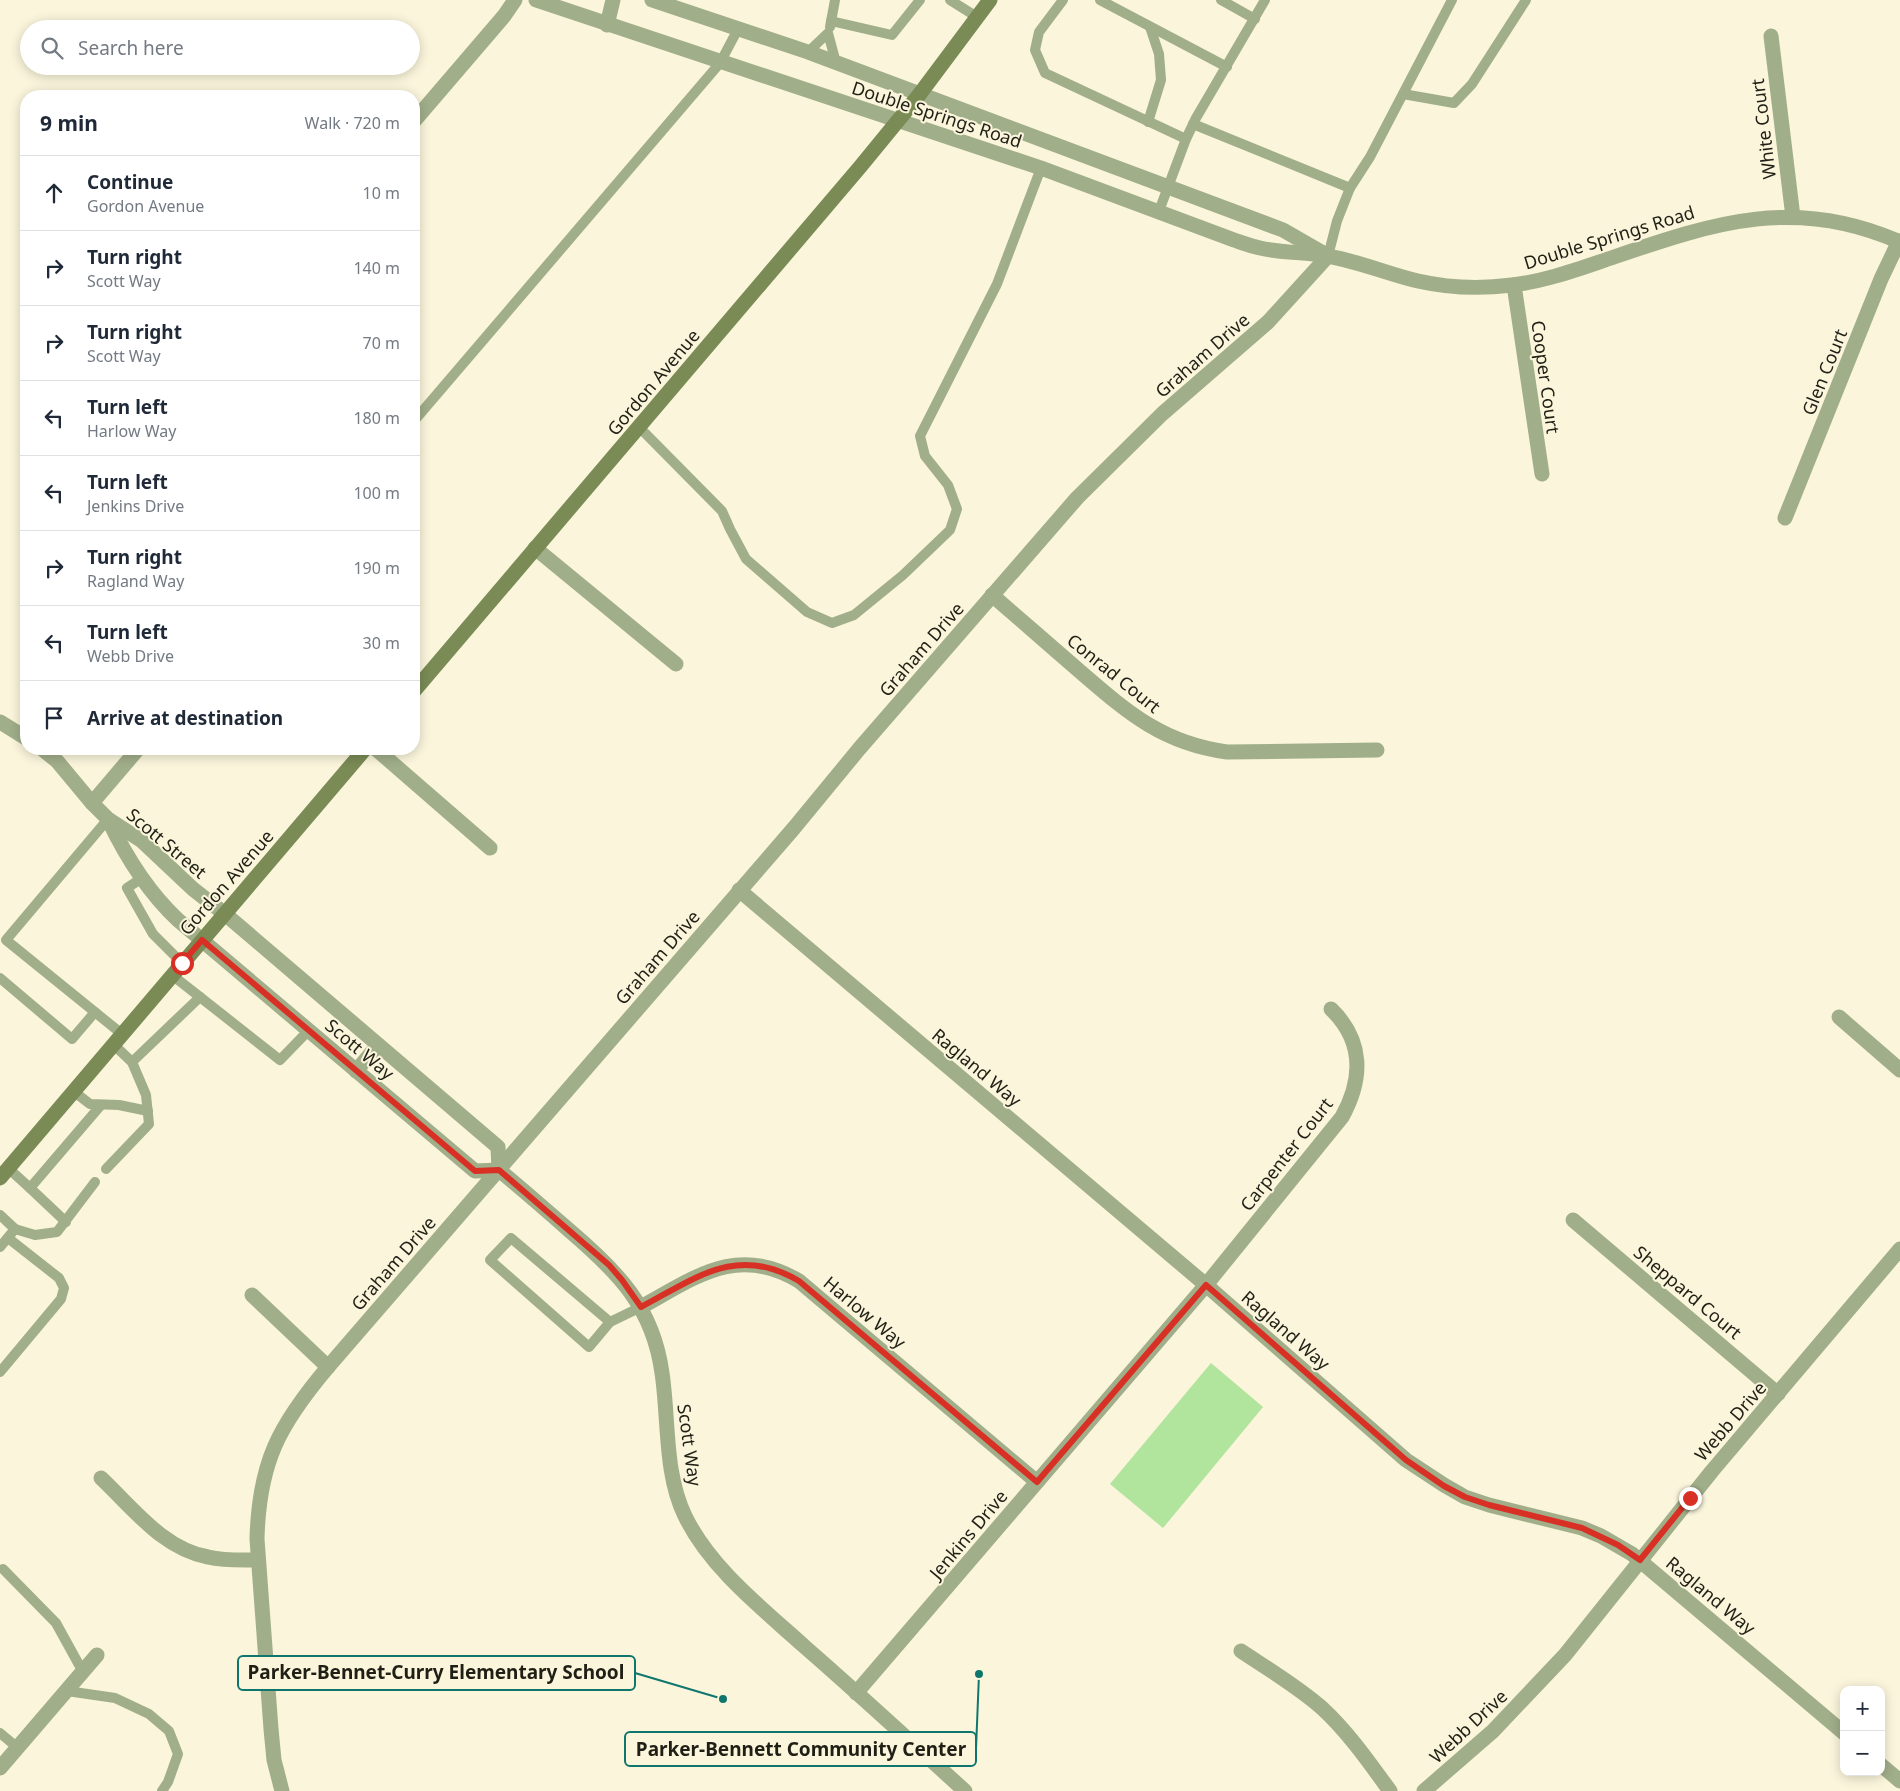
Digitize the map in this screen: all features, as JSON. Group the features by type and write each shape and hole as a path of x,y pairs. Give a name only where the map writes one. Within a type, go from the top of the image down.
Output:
{"main road":[{"name":"Gordon Avenue","path":"420,684 898,121 990,0"},
{"name":"Gordon Avenue","path":"4,1173 360,755"}],"street":[{"path":"420,114 504,16 514,0"},
{"name":"Double Springs Road","path":"536,0 720,63 1041,168 1234,240 1260,248 1328,256 1418,281 1452,287 1514,285 1581,268 1698,229 1738,220 1777,217 1817,218 1856,226 1900,242"},
{"path":"607,25 613,0"},
{"name":"Double Springs Road","path":"652,0 808,52 1166,188 1283,230 1328,256"},
{"name":"White Court","path":"1771,36 1793,218"},
{"name":"Glen Court","path":"1786,518 1881,279 1900,242"},
{"name":"Graham Drive","path":"282,1791 274,1760 271,1729 258,1560 258,1508 263,1478 272,1450 286,1423 328,1367 1056,522 1098,476 1169,408 1268,322 1328,256"},
{"name":"Cooper Court","path":"1514,285 1542,474"},
{"path":"536,548 676,664"},
{"name":"Conrad Court","path":"992,595 1122,707 1148,726 1184,743 1205,749 1227,752 1377,750"},
{"path":"0,722 20,732"},
{"name":"Scott Street","path":"50,755 108,819 142,841 193,889 224,914"},
{"path":"92,803 133,755"},
{"path":"383,755 490,848"},
{"name":"Scott Street","path":"108,819 121,845 142,878 174,916 202,940"},
{"name":"Ragland Way","path":"739,890 1206,1285 1406,1460 1444,1486 1465,1497 1489,1505 1582,1528 1618,1545 1640,1560 1842,1731"},
{"name":"Scott Way","path":"224,914 498,1146 499,1170"},
{"name":"Scott Way","path":"202,940 475,1171 499,1170 609,1265 641,1307 659,1351 672,1471 677,1494 685,1517 711,1557 856,1693 965,1791"},
{"name":"Carpenter Court","path":"1206,1285 1342,1117 1351,1101 1358,1072 1357,1056 1347,1029 1331,1009"},
{"path":"1839,1017 1900,1070"},
{"path":"356,1071 378,1045"},
{"name":"Sheppard Court","path":"1573,1220 1778,1394"},
{"name":"Webb Drive","path":"1424,1791 1493,1731 1542,1680 1607,1604 1701,1484 1900,1249"},
{"name":"Harlow Way","path":"641,1307 707,1271 723,1266 755,1265 786,1273 799,1281 1037,1482"},
{"name":"Jenkins Drive","path":"856,1693 1206,1285"},
{"path":"252,1294 328,1367"},
{"path":"101,1478 161,1536 177,1547 213,1558 258,1560"},
{"path":"1241,1651 1294,1686 1322,1708 1358,1748 1390,1791"},
{"path":"0,1768 97,1655"},
{"path":"1885,1768 1900,1781"}],"lane":[{"path":"835,0 828,33 836,63"},
{"path":"831,21 892,35 920,0"},
{"path":"950,0 977,17"},
{"path":"1063,0 1039,32 1035,50 1045,72 1186,139"},
{"path":"1100,0 1226,67"},
{"path":"1220,0 1255,19"},
{"path":"1159,211 1166,188 1193,124 1265,0"},
{"path":"1328,256 1337,221 1350,188 1370,156 1452,0"},
{"path":"1402,94 1454,103 1472,84 1526,0"},
{"path":"869,30 871,18"},
{"path":"1148,122 1161,80 1159,54 1150,27"},
{"path":"420,414 720,63 738,29"},
{"path":"808,52 828,33"},
{"path":"1193,124 1350,188"},
{"path":"639,427 722,511 746,560 807,612 832,624 854,615 903,575 950,530 957,509 948,485 925,456 920,436 997,284 1041,168"},
{"path":"106,1169 150,1124 146,1095 132,1062 118,1039 95,1012 3,943 108,819"},
{"path":"142,878 127,888 153,934 182,963"},
{"path":"172,975 280,1060 309,1030"},
{"path":"0,978 72,1038 95,1012"},
{"path":"132,1062 200,997"},
{"path":"73,1092 90,1104 119,1105 148,1111"},
{"path":"30,1188 101,1105"},
{"path":"4,1173 30,1188 66,1222"},
{"path":"0,1216 15,1229 35,1234 57,1232 95,1182"},
{"path":"0,1247 15,1229"},
{"path":"0,1372 60,1299 64,1288 59,1278 8,1238"},
{"path":"610,1322 510,1238 490,1260 589,1347 610,1322 641,1307"},
{"path":"3,1570 56,1623 83,1672"},
{"path":"67,1691 115,1698 149,1714 169,1731 178,1754 168,1782 162,1791"},
{"path":"0,1733 18,1748"}],"green space":[{"path":"1211,1363 1263,1407 1163,1528 1110,1484"}],"place":[{"name":"Parker-Bennett Community Center","path":"979,1674"},
{"name":"Parker-Bennet-Curry Elementary School","path":"723,1699"}],"route":[{"path":"182,963 202,940 475,1171 499,1170 609,1265 634,1295 641,1307 707,1271 723,1266 755,1265 786,1273 799,1281 1037,1482 1206,1285 1406,1460 1444,1486 1465,1497 1489,1505 1582,1528 1618,1545 1640,1560 1690,1498"}]}
